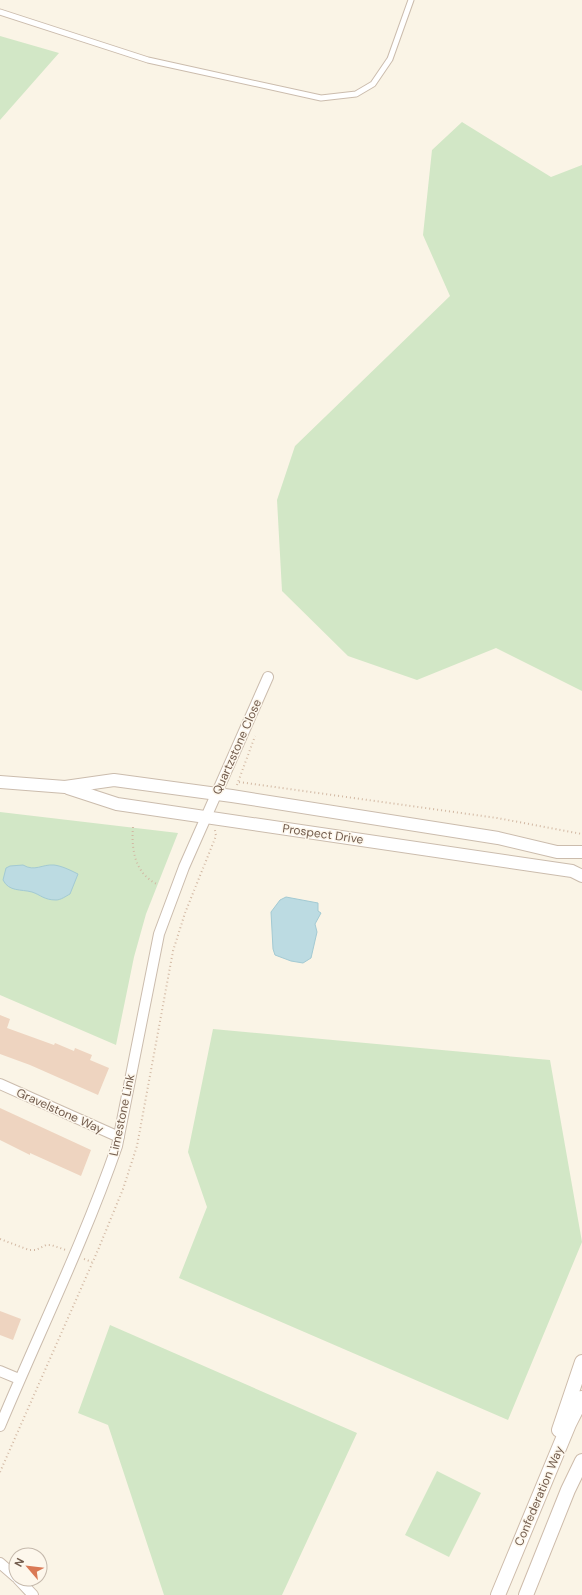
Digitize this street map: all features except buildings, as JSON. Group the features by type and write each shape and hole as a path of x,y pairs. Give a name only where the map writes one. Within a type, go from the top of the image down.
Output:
{"main road":[{"path":"540,1494 564,1413 582,1362"},
{"name":"Confederation Way","path":"498,1595 569,1424 582,1398"},
{"name":"Confederation Way","path":"526,1595 555,1523 582,1462"},
{"path":"555,1523 582,1480"}],"street":[{"name":"Quartzstone Close","path":"207,817 268,677"},
{"name":"Prospect Drive","path":"0,782 65,787 114,780 217,794 498,838 557,852 582,852"},
{"name":"Prospect Drive","path":"65,787 117,804 566,870 582,876"},
{"name":"Limestone Link","path":"0,1426 19,1379 75,1254 106,1178 119,1137 159,934 184,867 207,817"},
{"name":"Gravelstone Way","path":"0,1084 119,1137"},
{"path":"0,1371 19,1379"},
{"path":"0,1563 8,1570"},
{"path":"26,1587 33,1595"}],"lane":[{"path":"0,12 148,60 321,98 356,94 373,84 390,59 411,0"}],"path":[{"path":"255,735 239,782 490,817 582,834"},
{"path":"133,827 133,845 137,862 145,877 157,884"},
{"path":"0,1239 29,1250 36,1250 46,1245 51,1245 92,1262"}],"green space":[{"path":"0,36 59,53 0,120"},
{"path":"462,122 551,177 582,165 582,691 496,648 417,680 348,656 282,591 277,500 295,446 450,296 423,235 432,150"},
{"path":"0,812 178,833 146,914 134,957 116,1045 0,995"},
{"path":"213,1029 550,1060 582,1242 508,1420 179,1278 207,1207 188,1152"},
{"path":"110,1325 357,1433 282,1595 164,1595 108,1425 78,1413"},
{"path":"437,1471 481,1493 449,1557 405,1535"}],"water":[{"path":"23,865 35,868 54,865 63,867 78,874 70,894 60,899 52,900 32,892 9,887 6,884 3,880 6,868 10,866"},
{"path":"286,897 318,903 318,911 321,913 315,924 317,932 311,958 303,963 291,961 275,955 273,949 271,912 280,900"}]}
